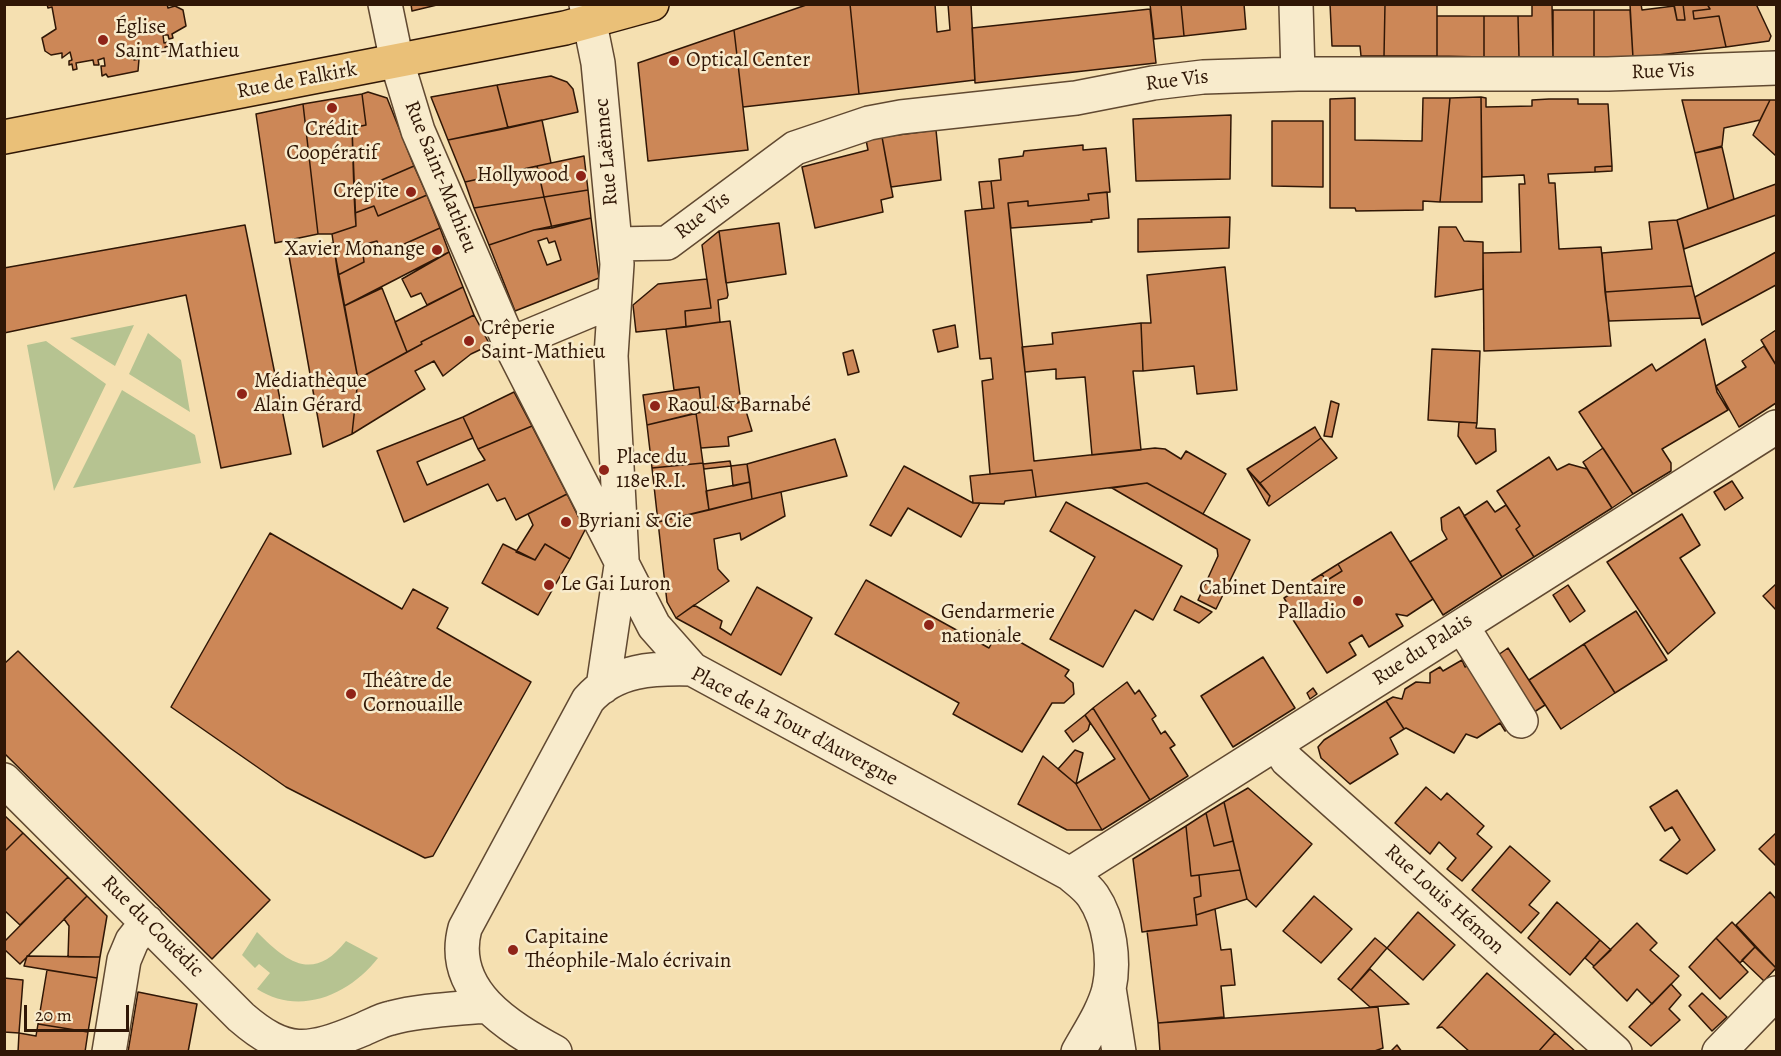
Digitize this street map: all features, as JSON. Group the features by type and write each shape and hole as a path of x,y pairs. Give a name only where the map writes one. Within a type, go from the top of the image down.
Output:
{"main road":[{"name":"Rue de Falkirk","path":"4,137 397,62 588,13 652,4"}],"street":[{"name":"Rue Saint-Mathieu","path":"386,4 397,62 418,131 510,344"},
{"path":"1296,4 1298,74"},
{"name":"Rue Laënnec","path":"588,13 598,63 616,244 614,301"},
{"name":"Rue Vis","path":"616,244 667,243 795,148 869,123 939,112 1076,98 1173,80 1298,74 1608,74 1776,68"},
{"path":"603,687 622,559 611,356 614,301 510,344 622,559 654,626 692,669"},
{"name":"Rue du Palais","path":"1070,874 1776,427"},
{"path":"1462,626 1521,721"},
{"name":"Place de la Tour d'Auvergne","path":"555,1052 502,1020 486,1006 473,988 465,969 462,949 465,928 582,709 603,687 639,671 692,669 1070,874 1093,895 1105,922 1111,958 1109,988 1119,1052"},
{"name":"Rue Louis Hémon","path":"1277,744 1287,760 1615,1052"},
{"name":"Rue du Couëdic","path":"4,780 255,1030 290,1048 327,1044 390,1018 486,1006"},
{"path":"109,1052 124,960 132,941 147,922"},
{"name":"Place de la Tour d'Auvergne","path":"1078,1052 1101,1010 1109,988"},
{"path":"1719,1052 1776,993"}],"green space":[{"path":"134,325 115,366 70,338"},
{"path":"148,333 181,360 190,412 129,374"},
{"path":"46,341 106,384 54,491 27,345"},
{"path":"122,390 195,435 201,463 73,488"},
{"path":"257,932 279,952 300,964 311,965 322,962 334,954 346,941 378,958 367,971 339,991 307,1001 290,1001 273,997 257,989 270,973 259,964 255,968 242,955"}],"building":[{"name":"Église Saint-Mathieu","path":"47,4 167,4 168,8 175,6 183,10 186,26 172,34 173,38 169,39 168,35 163,35 164,43 168,42 169,46 165,47 166,52 162,52 161,47 144,50 145,56 141,57 140,52 133,53 134,60 139,59 138,71 108,77 106,74 102,76 101,66 105,66 104,58 98,60 99,65 94,65 93,60 76,63 77,69 73,70 72,64 69,65 69,61 72,60 70,52 62,58 62,53 51,55 45,51 42,38 56,29 52,7 48,8"},
{"path":"411,4 441,4 412,11"},
{"path":"809,4 850,4 859,94 743,107 734,30"},
{"path":"850,4 935,4 937,32 950,30 948,4 971,4 975,80 859,94"},
{"path":"1150,4 1181,4 1184,36 1154,39"},
{"path":"1181,4 1244,4 1246,29 1184,36"},
{"path":"1330,4 1385,4 1384,56 1361,56 1360,46 1332,46"},
{"path":"1385,4 1437,4 1437,56 1384,56"},
{"path":"1532,4 1552,4 1553,57 1519,57 1518,16 1532,16"},
{"path":"1630,4 1641,4 1642,10 1674,6 1677,20 1685,20 1683,4 1707,4 1710,9 1693,11 1694,19 1719,16 1726,47 1633,58"},
{"path":"1674,4 1683,4 1685,20 1677,20"},
{"path":"1707,4 1756,4 1771,36 1769,41 1726,47 1719,16 1694,19 1693,11 1710,9"},
{"path":"1150,9 1156,63 975,83 972,28"},
{"path":"1553,10 1594,10 1594,58 1553,57"},
{"path":"1594,10 1630,10 1633,58 1594,58"},
{"path":"1437,16 1484,16 1484,57 1437,56"},
{"path":"1484,16 1518,16 1519,57 1484,57"},
{"path":"734,30 748,150 648,161 638,63"},
{"path":"551,76 567,82 573,89 578,112 508,128 497,85"},
{"path":"497,85 508,128 448,140 431,97"},
{"path":"368,92 387,98 414,166 354,192 352,128 366,125 362,94"},
{"path":"362,94 366,125 352,128 356,226 332,234 318,234 303,104"},
{"path":"1481,97 1486,98 1486,107 1532,106 1532,100 1549,99 1578,99 1578,104 1608,104 1612,166 1595,167 1595,172 1548,174 1549,183 1555,183 1559,249 1601,247 1611,346 1484,351 1483,253 1521,252 1519,184 1525,184 1524,175 1482,177"},
{"path":"1481,97 1482,202 1440,202 1450,98"},
{"path":"1355,98 1355,140 1422,141 1423,98 1450,98 1440,202 1423,201 1423,210 1356,211 1355,208 1330,208 1330,99"},
{"path":"1682,100 1770,100 1760,120 1724,128 1722,146 1695,153"},
{"path":"1770,100 1776,100 1776,156 1753,135"},
{"path":"303,104 318,234 275,243 256,114"},
{"path":"1231,115 1230,179 1136,181 1133,119"},
{"path":"542,120 551,163 465,182 448,140"},
{"path":"1272,121 1323,121 1323,187 1272,186"},
{"path":"936,130 941,180 891,187 882,137"},
{"path":"882,137 893,197 881,200 883,212 815,228 802,167 868,150 866,140"},
{"path":"1083,145 1083,150 1106,148 1110,192 1088,194 1089,200 1028,206 1028,201 1008,203 1034,461 1155,448 1165,449 1181,459 1186,451 1226,474 1203,514 1147,483 1036,497 1032,470 990,474 982,381 993,379 991,358 980,359 965,211 994,208 991,181 1001,180 999,159 1023,156 1024,151"},
{"path":"1722,147 1734,199 1708,209 1695,153"},
{"path":"584,156 588,190 544,197 537,166"},
{"path":"414,166 427,195 378,216 374,206 355,213 354,192"},
{"path":"537,166 544,197 474,208 465,182"},
{"path":"1612,166 1612,171 1595,172 1595,167"},
{"path":"991,181 994,208 982,209 979,182"},
{"path":"1776,184 1776,215 1684,249 1677,220"},
{"path":"588,190 591,218 552,228 544,197"},
{"path":"1107,192 1109,218 1091,220 1092,222 1011,228 1008,203 1028,201 1028,206 1089,200 1088,194"},
{"path":"427,195 440,228 382,254 377,241 362,245 364,262 338,275 332,234 356,226 355,213 374,206 378,216"},
{"path":"544,197 552,228 534,230 489,245 474,208"},
{"path":"1230,217 1229,248 1138,252 1138,219"},
{"path":"591,218 599,278 515,311 489,245 534,230","holes":["547,238 549,243 555,241 561,260 547,265 538,241"]},
{"path":"1677,220 1692,286 1605,292 1602,253 1652,249 1649,222"},
{"path":"779,223 786,274 726,283 719,231"},
{"name":"Médiathèque Alain Gérard","path":"245,225 291,454 221,468 186,295 4,333 4,268"},
{"path":"1439,227 1456,227 1464,241 1483,242 1483,289 1435,297"},
{"path":"440,228 449,252 344,306 338,275 364,262 362,245 377,241 382,254"},
{"path":"719,231 728,295 727,298 718,300 720,322 686,327 685,311 711,308 702,245"},
{"path":"333,243 358,379 352,434 323,447 289,256"},
{"path":"449,252 463,287 427,305 421,293 411,297 402,279"},
{"path":"1776,252 1776,285 1702,325 1695,297"},
{"path":"1225,267 1237,390 1197,394 1194,366 1143,371 1141,323 1151,323 1147,275"},
{"path":"707,279 711,308 685,311 686,327 636,332 633,305 658,284"},
{"path":"1692,286 1700,318 1609,321 1605,292"},
{"path":"463,287 474,315 421,342 422,344 407,352 395,322"},
{"path":"382,288 407,352 358,379 344,306"},
{"path":"474,315 490,345 471,354 443,376 434,361 415,371 425,389 352,434 358,379 422,344 421,342"},
{"path":"730,321 741,402 702,412 699,387 674,390 666,329"},
{"path":"1141,323 1143,371 1133,371 1141,450 1092,455 1085,377 1056,379 1056,369 1025,372 1022,347 1053,344 1052,333"},
{"path":"955,325 958,347 938,352 933,330"},
{"path":"1776,330 1776,365 1761,340"},
{"path":"1705,339 1717,392 1728,410 1662,449 1671,463 1671,471 1633,494 1579,412 1652,364 1656,371"},
{"path":"1764,346 1776,365 1776,403 1739,427 1716,386 1746,367 1742,361"},
{"path":"1432,349 1480,351 1477,423 1428,420"},
{"path":"853,350 859,372 848,375 843,353"},
{"path":"699,387 702,412 647,425 643,395"},
{"path":"514,392 532,426 478,449 463,417"},
{"path":"743,401 752,431 728,437 729,446 701,448 696,413"},
{"path":"1331,401 1339,404 1332,437 1324,436"},
{"path":"696,413 703,463 652,468 647,425"},
{"path":"463,417 473,438 417,462 427,485 485,460 478,449 532,426 567,494 516,520 505,498 497,501 488,484 404,522 377,451"},
{"path":"1459,422 1477,423 1476,428 1495,429 1496,451 1476,464 1458,436"},
{"path":"1315,427 1321,438 1260,483 1247,469"},
{"path":"1321,438 1337,458 1269,506 1267,504 1270,496 1260,483"},
{"path":"835,439 847,476 752,499 747,464"},
{"path":"1603,448 1633,494 1612,508 1583,462"},
{"path":"1549,457 1557,470 1569,464 1587,469 1612,508 1534,557 1516,529 1520,526 1497,491"},
{"path":"730,461 731,466 704,469 703,464"},
{"path":"703,463 709,510 658,522 652,468"},
{"path":"747,464 750,482 733,486 731,466"},
{"path":"904,466 973,503 980,503 961,537 908,508 891,536 870,525"},
{"path":"1247,469 1270,496 1267,504"},
{"path":"1032,470 1036,497 1005,501 1004,504 973,503 970,476"},
{"path":"1732,481 1743,498 1725,510 1714,492"},
{"path":"750,482 752,499 709,510 706,491"},
{"path":"1147,483 1250,540 1216,609 1198,600 1218,556 1217,549 1112,488"},
{"path":"781,492 785,516 741,540 740,533 714,539 718,569 729,581 676,618 667,602 658,522"},
{"path":"567,494 585,530 570,559 545,544 535,560 516,552 533,525 528,514"},
{"path":"1487,501 1495,512 1506,505 1520,526 1516,529 1534,557 1502,577 1464,516"},
{"path":"1066,502 1182,566 1153,620 1135,610 1103,667 1050,639 1095,557 1050,531"},
{"path":"1459,507 1502,577 1443,615 1410,562 1447,539 1442,530 1441,518"},
{"path":"1682,514 1700,545 1680,558 1715,613 1668,654 1607,562"},
{"name":"Cabinet Dentaire Palladio","path":"1391,532 1433,599 1407,616 1396,614 1403,626 1369,647 1362,635 1349,643 1356,655 1327,673 1283,604 1287,603 1284,598 1322,574 1326,581 1342,571 1338,564"},
{"name":"Théâtre de Cornouaille","path":"270,533 402,609 413,589 448,608 437,628 531,682 433,856 425,858 286,787 171,707"},
{"path":"503,544 535,560 545,544 570,559 538,615 482,583"},
{"path":"1338,564 1342,571 1326,581 1322,574"},
{"path":"866,580 989,648 999,630 1069,670 1065,676 1073,683 1074,694 1064,703 1052,703 1022,752 953,714 959,703 835,634"},
{"path":"1776,584 1776,610 1763,596"},
{"path":"1568,585 1585,611 1570,622 1553,595"},
{"path":"757,587 812,618 781,675 676,618 694,605 722,621 720,628 731,635"},
{"path":"1181,596 1212,612 1199,623 1174,610"},
{"path":"1636,611 1667,660 1615,693 1584,644"},
{"path":"1584,644 1615,693 1561,729 1529,680"},
{"path":"1508,648 1545,705 1505,731 1500,723 1477,738 1466,734 1454,753 1404,729 1386,701 1393,697 1402,699 1405,689 1416,682 1430,683 1430,673 1440,667 1443,671 1462,660 1465,667 1472,663 1491,660"},
{"path":"18,651 270,900 212,959 4,753 4,664"},
{"path":"1263,657 1295,708 1233,747 1201,696"},
{"path":"1127,682 1135,694 1139,690 1156,716 1152,719 1161,734 1165,731 1175,745 1170,748 1188,776 1150,800 1093,708"},
{"path":"1313,688 1317,694 1310,699 1307,693"},
{"path":"1386,701 1404,729 1390,738 1398,754 1350,784 1321,758 1318,747 1324,740"},
{"path":"1093,708 1150,800 1102,830 1076,784 1115,759 1085,715"},
{"path":"1085,715 1090,723 1088,730 1073,742 1065,731"},
{"path":"1075,750 1083,753 1076,784 1058,769"},
{"path":"1043,756 1076,784 1102,830 1067,830 1018,804"},
{"path":"1426,787 1441,800 1447,793 1484,826 1477,834 1492,847 1462,881 1447,869 1456,858 1439,842 1430,854 1395,823"},
{"path":"1248,788 1312,844 1256,907 1247,899 1224,802"},
{"path":"1677,790 1715,850 1687,874 1660,860 1680,840 1672,827 1665,831 1650,807"},
{"path":"1224,802 1233,841 1214,846 1206,813"},
{"path":"1206,813 1214,846 1233,841 1240,870 1191,876 1186,826"},
{"path":"4,815 23,833 4,852"},
{"path":"1186,826 1191,876 1199,875 1201,896 1194,898 1197,925 1142,932 1133,859"},
{"path":"23,833 68,877 20,925 4,910 4,852"},
{"path":"1776,833 1776,866 1759,849"},
{"path":"1510,846 1550,881 1529,905 1539,913 1521,933 1472,890"},
{"path":"1240,870 1247,899 1196,915 1194,898 1201,896 1199,875"},
{"path":"68,877 87,896 20,964 4,949 4,942"},
{"path":"1770,892 1776,899 1776,968 1736,925"},
{"path":"87,896 107,916 100,957 68,957 69,926 64,919"},
{"path":"1314,896 1352,929 1321,963 1283,931"},
{"path":"1557,902 1600,940 1570,975 1528,938"},
{"path":"1215,909 1221,950 1231,949 1235,985 1221,986 1224,1017 1158,1023 1147,931 1197,925 1196,915"},
{"path":"1418,912 1455,945 1423,980 1387,948"},
{"path":"1732,922 1755,947 1740,963 1716,938"},
{"path":"1637,923 1657,943 1650,950 1679,976 1652,1004 1637,989 1627,1001 1593,967"},
{"path":"1375,938 1387,948 1351,990 1338,979"},
{"path":"1716,938 1748,972 1720,999 1689,967"},
{"path":"1600,940 1611,950 1594,966 1585,958"},
{"path":"1755,947 1776,968 1764,981 1742,960"},
{"path":"27,956 100,957 97,978 24,966"},
{"path":"1370,969 1409,1004 1370,1007 1351,990"},
{"path":"47,970 97,978 88,1032 38,1024"},
{"path":"1487,973 1555,1033 1538,1052 1470,1052 1442,1027 1437,1028"},
{"path":"4,978 23,980 19,1033 4,1032"},
{"path":"1671,984 1681,995 1669,1009 1680,1020 1651,1046 1629,1027"},
{"path":"138,992 197,1004 188,1052 128,1052"},
{"path":"1702,993 1727,1017 1712,1031 1689,1006"},
{"path":"1378,1007 1383,1048 1372,1052 1160,1052 1158,1023"},
{"path":"38,1024 88,1032 85,1052 18,1052 19,1033 36,1036"},
{"path":"1555,1033 1576,1052 1538,1052"},
{"path":"1397,1045 1402,1052 1390,1052"}],"place":[{"name":"Église Saint-Mathieu","path":"103,40"},
{"name":"Optical Center","path":"674,61"},
{"name":"Crédit Coopératif","path":"332,108"},
{"name":"Hollywood","path":"581,176"},
{"name":"Crêp'ite","path":"411,192"},
{"name":"Xavier Monange","path":"437,250"},
{"name":"Crêperie Saint-Mathieu","path":"469,341"},
{"name":"Médiathèque Alain Gérard","path":"242,394"},
{"name":"Raoul & Barnabé","path":"655,406"},
{"name":"Place du 118e R.I.","path":"604,470"},
{"name":"Byriani & Cie","path":"566,522"},
{"name":"Le Gai Luron","path":"549,585"},
{"name":"Cabinet Dentaire Palladio","path":"1358,601"},
{"name":"Gendarmerie nationale","path":"929,625"},
{"name":"Théâtre de Cornouaille","path":"351,694"},
{"name":"Capitaine Théophile-Malo écrivain","path":"513,950"}]}
